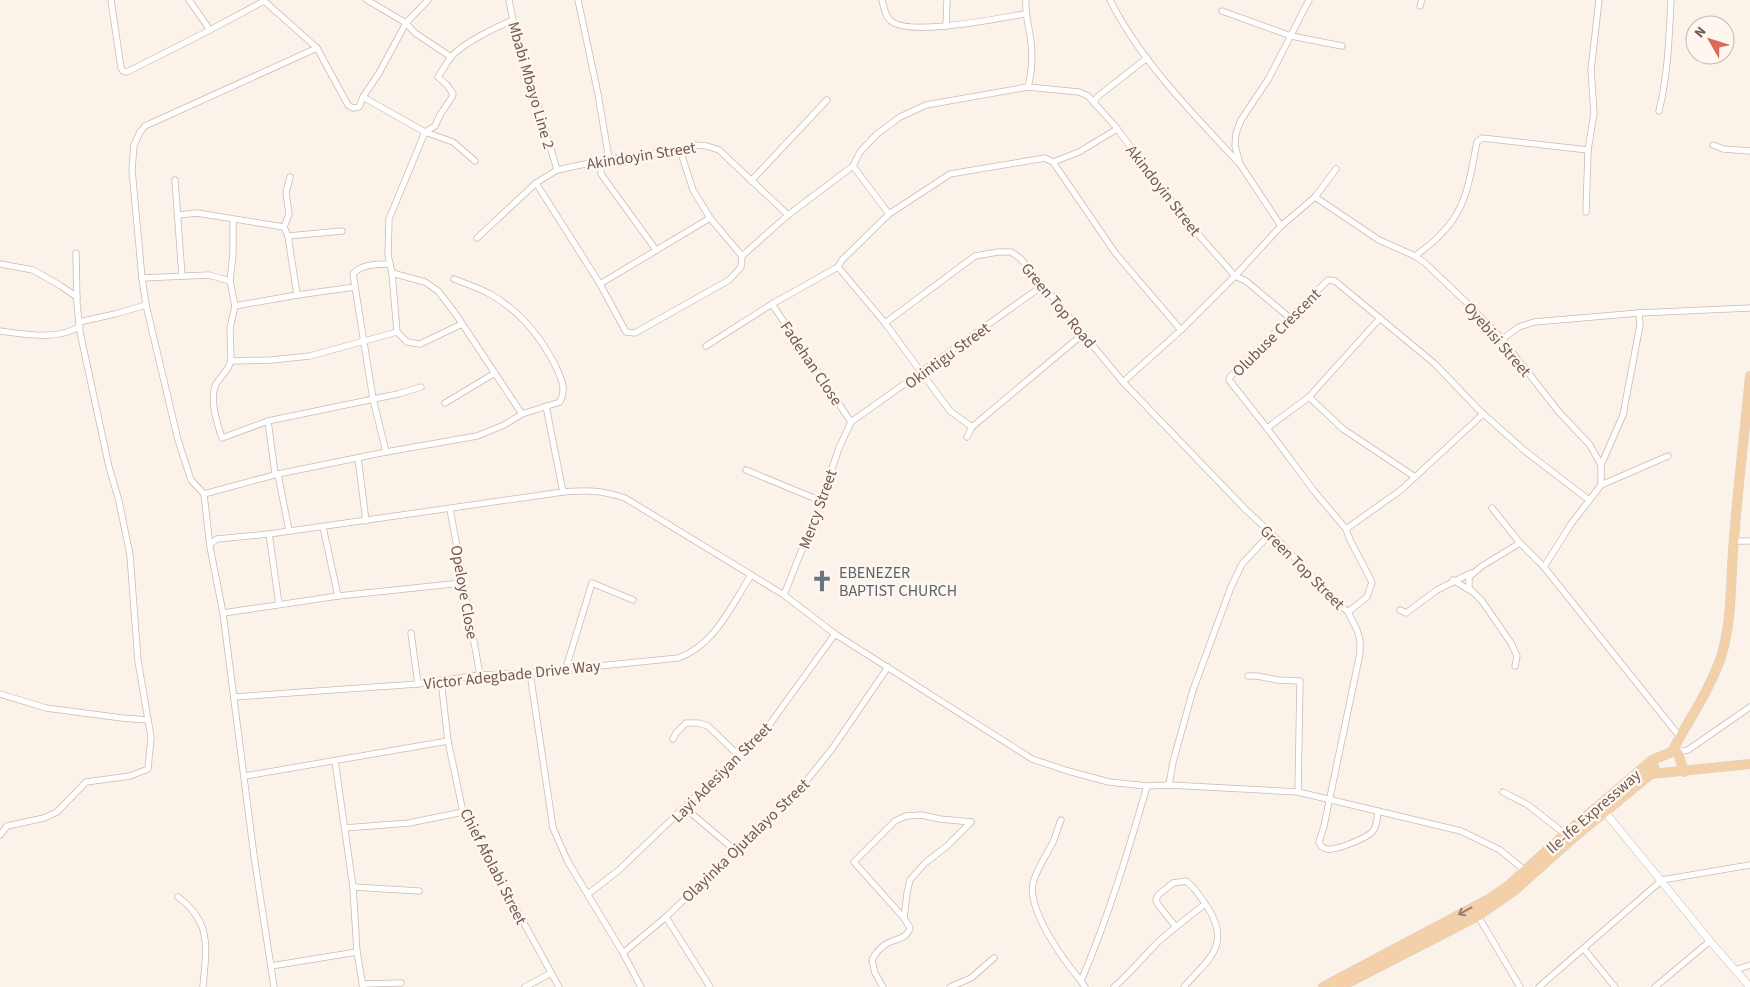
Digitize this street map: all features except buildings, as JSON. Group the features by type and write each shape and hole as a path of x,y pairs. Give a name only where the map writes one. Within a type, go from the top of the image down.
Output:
{"main road":[{"path":"1684,772 1675,752 1680,737 1707,689 1721,658 1727,638 1734,541 1749,402 1750,376"},
{"path":"1652,760 1675,752"},
{"name":"Ile-Ife Expressway","path":"1323,987 1488,899 1528,873 1651,774 1654,770 1652,760 1565,834 1528,873 1514,891 1478,916 1340,987"},
{"path":"1651,774 1750,764"}],"street":[{"path":"111,0 121,68 126,72 210,30 264,0 317,48 348,105 353,108 359,107 406,23 428,0"},
{"path":"189,0 210,30"},
{"path":"367,0 406,23 415,33 451,57"},
{"name":"Mbabi Mbayo Line 2","path":"509,0 513,20 557,170"},
{"path":"578,0 598,94 609,159"},
{"path":"882,0 887,17 895,24 908,27 946,26 1025,14"},
{"path":"946,26 948,0"},
{"path":"1026,0 1025,14 1031,44 1028,87"},
{"path":"1110,0 1118,17 1147,58 1193,114 1240,164 1281,226"},
{"path":"1240,164 1235,146 1236,134 1241,120 1269,78 1309,0"},
{"path":"1586,212 1588,150 1594,113 1591,70 1598,0"},
{"path":"1660,111 1665,87 1671,0"},
{"path":"1222,12 1291,36 1342,46"},
{"path":"462,324 420,344 407,342 397,332 392,273 388,255 390,219 425,132 435,126 452,97 453,94 447,85 438,77 451,57 464,47 500,25 513,20"},
{"path":"274,987 254,856 223,613 210,547 204,494 191,480 178,440 146,305 132,170 134,145 145,126 317,48"},
{"path":"1094,102 1097,97 1147,58"},
{"name":"Akindoyin Street","path":"742,256 788,215 853,166 860,152 877,134 900,117 926,105 1028,87 1079,92 1088,96 1094,102 1167,196 1235,276 1246,281 1290,318"},
{"path":"363,97 425,132 453,142 475,162"},
{"path":"751,181 827,100"},
{"path":"1053,162 1078,152 1116,129"},
{"path":"1415,256 1432,244 1451,222 1464,200 1479,139 1588,150"},
{"name":"Akindoyin Street","path":"557,170 609,159 680,150 695,145 707,146 719,150 788,215"},
{"path":"1712,146 1723,149 1750,151"},
{"path":"536,183 600,284 626,332 635,333 729,280 741,267 742,256 710,218 693,190 680,150"},
{"path":"706,346 772,304 838,267 842,260 889,214 950,174 1045,158 1053,162 1116,254 1181,330"},
{"path":"601,161 601,174 656,250"},
{"path":"853,166 889,214"},
{"path":"1123,382 1181,330 1281,226 1315,197 1336,169"},
{"path":"477,238 536,183 557,170"},
{"path":"290,177 286,192 289,214 284,228 288,236 297,295"},
{"path":"175,180 182,276"},
{"name":"Oyebisi Street","path":"1315,197 1379,240 1415,256 1466,302 1502,339 1558,411 1590,445 1601,465"},
{"path":"178,215 197,213 284,228"},
{"path":"600,284 710,218"},
{"path":"233,220 233,254 230,281 235,306 230,328 231,361 228,370 216,385 214,402 215,418 222,438 268,421 421,388"},
{"path":"288,236 342,231"},
{"name":"Green Top Road","path":"885,323 975,256 1011,252 1020,258 1123,382"},
{"path":"0,835 7,826 44,818 57,812 86,782 130,776 148,768 151,737 138,661 130,555 119,501 109,468 80,324 76,253"},
{"path":"0,264 34,270 77,297"},
{"path":"386,452 373,399 353,277 356,270 376,264 390,264"},
{"path":"838,267 885,323 950,411 972,427"},
{"path":"392,273 425,282 438,291 522,414"},
{"path":"142,278 209,275 230,281"},
{"path":"204,494 277,474 476,436 504,425 522,414 560,402 565,393 562,379 550,355 523,318 490,294 454,279"},
{"name":"Olubuse Crescent","path":"1348,612 1367,597 1372,582 1346,529 1228,380 1328,280 1332,280 1435,364 1483,414 1525,452 1589,500"},
{"name":"Okintigu Street","path":"851,422 1042,286"},
{"path":"235,306 355,287"},
{"name":"Fadehan Close","path":"772,304 851,422"},
{"path":"0,331 26,335 61,333 72,331 80,324 146,305"},
{"path":"1502,339 1519,327 1534,322 1639,313 1750,308"},
{"path":"1601,485 1601,465 1625,407 1640,325 1639,313"},
{"path":"1267,428 1309,397 1380,318"},
{"path":"231,361 271,360 310,356 397,332"},
{"path":"967,437 972,427 1082,334"},
{"path":"444,403 495,373"},
{"name":"Green Top Street","path":"1123,382 1246,510 1272,533 1348,612 1358,630 1360,653 1319,842 1321,847 1328,850 1335,849 1371,833 1377,825 1378,812"},
{"path":"1309,397 1343,428 1415,477"},
{"path":"546,406 563,492"},
{"path":"1346,529 1401,490 1483,414"},
{"path":"268,421 289,531"},
{"name":"Mercy Street","path":"784,596 821,501 839,448 851,422"},
{"path":"1544,567 1571,524 1601,485 1668,456"},
{"path":"358,458 366,521"},
{"path":"746,470 821,501"},
{"path":"210,544 217,539 366,521 563,492 586,490 605,492 625,498 751,574 784,596 834,634 888,666 1032,759 1109,782 1147,786 1169,785 1298,792 1461,830 1500,850 1528,873"},
{"path":"1492,508 1520,543 1544,567 1680,737"},
{"name":"Opeloye Close","path":"450,509 480,675"},
{"path":"323,526 338,596"},
{"path":"1169,785 1173,762 1193,690 1231,587 1242,564 1272,533"},
{"path":"269,534 279,604"},
{"path":"1734,541 1750,541"},
{"path":"1400,610 1406,613 1453,580 1482,566 1520,543"},
{"path":"1482,566 1469,577 1469,588 1492,614 1512,643 1517,656 1515,666"},
{"name":"Victor Adegbade Drive Way","path":"234,697 418,684 480,675 530,673 678,658 699,647 716,629 751,574"},
{"path":"1453,580 1475,594"},
{"path":"223,613 338,596 462,582"},
{"path":"566,668 592,583 633,600"},
{"path":"411,633 418,684"},
{"name":"Layi Adesiyan Street","path":"588,894 619,870 685,808 777,716 834,634"},
{"name":"Olayinka Ojutalayo Street","path":"623,953 666,917 799,790 832,749 888,666"},
{"path":"530,673 553,828 568,862 623,953 641,987"},
{"path":"1248,676 1300,681 1298,792"},
{"name":"Chief Afolabi Street","path":"441,680 448,741 463,812 559,987"},
{"path":"0,694 46,708 148,720"},
{"path":"1675,752 1688,750 1750,708"},
{"path":"673,739 686,723 698,723 708,726 738,756"},
{"path":"245,776 448,741"},
{"path":"335,761 345,828 362,986 401,983"},
{"path":"1083,984 1147,786"},
{"path":"1503,792 1528,805 1565,834"},
{"path":"685,808 736,851"},
{"path":"345,828 408,823 463,812"},
{"path":"1605,812 1750,987"},
{"path":"882,987 875,973 872,960 876,953 886,944 902,938 908,933 910,928 904,918 854,862 895,821 906,816 922,815 971,822 947,846 925,863 910,880 904,918"},
{"path":"1061,820 1054,841 1038,868 1033,885 1033,901 1065,963 1083,984"},
{"path":"1539,987 1662,880 1750,865"},
{"path":"1176,927 1158,906 1156,900 1158,895 1173,883 1186,881 1193,886 1214,918 1219,942 1211,957 1184,987"},
{"path":"352,887 419,891"},
{"path":"178,897 197,918 206,936 203,987"},
{"path":"1114,987 1129,975 1156,944 1206,904"},
{"path":"1478,916 1520,987"},
{"path":"666,917 710,987"},
{"path":"1654,987 1710,941"},
{"path":"1584,948 1615,987"},
{"path":"271,966 357,952"},
{"path":"950,987 971,978 994,958"},
{"path":"1735,970 1750,965"},
{"path":"525,987 551,973"}],"place":[{"name":"EBENEZER BAPTIST CHURCH","path":"822,581"}]}
